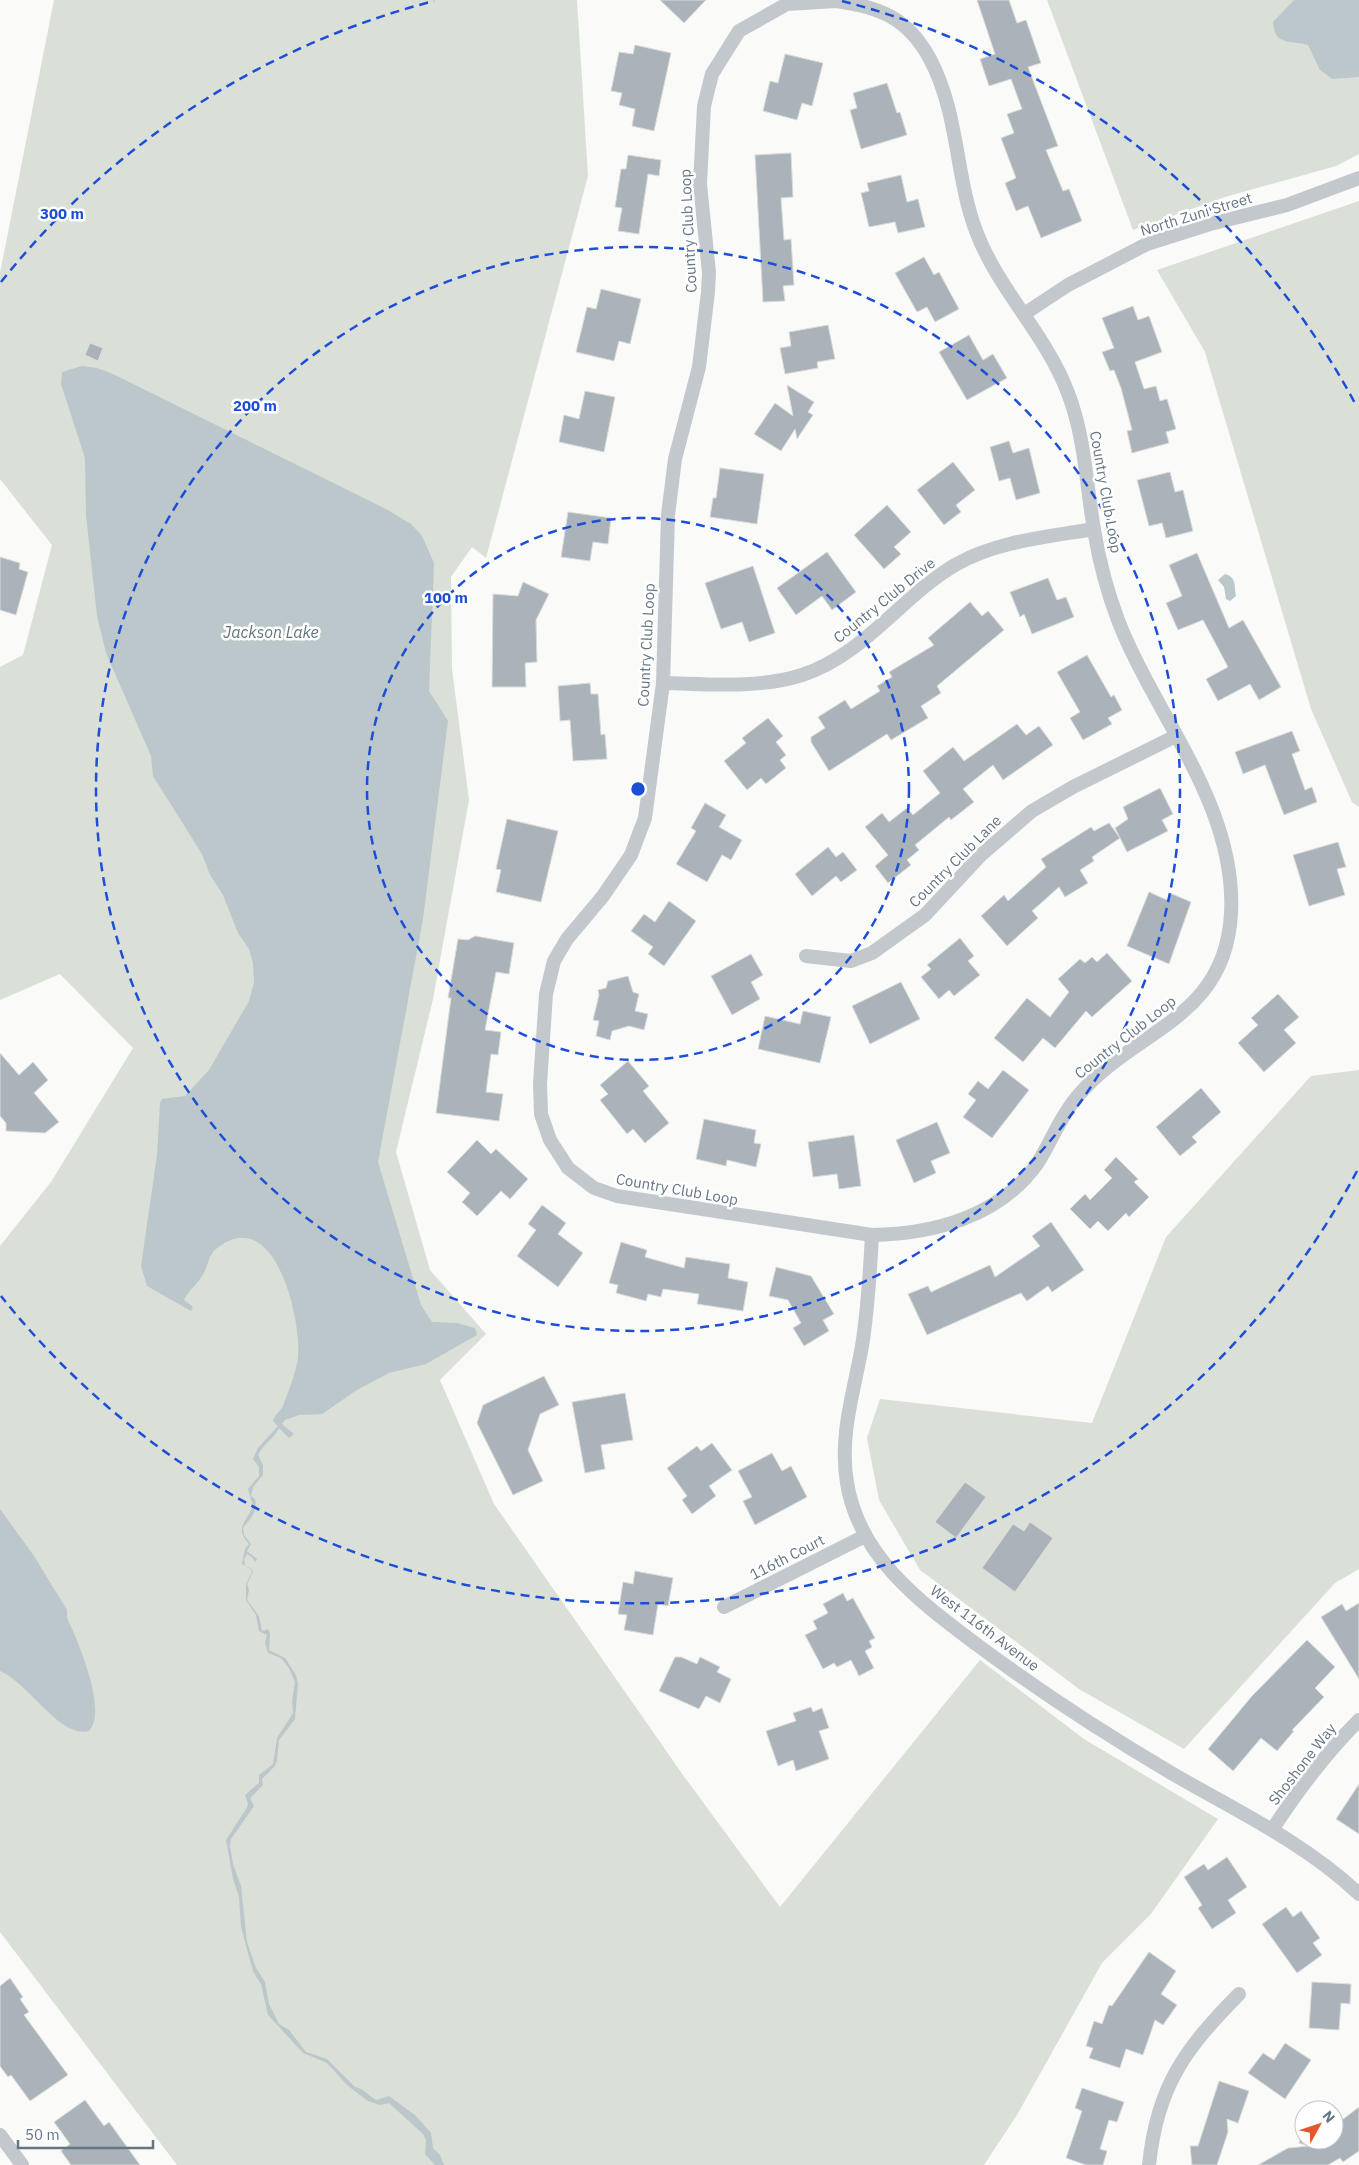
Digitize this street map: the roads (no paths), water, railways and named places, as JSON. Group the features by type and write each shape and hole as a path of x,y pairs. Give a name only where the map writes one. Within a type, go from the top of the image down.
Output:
{"street":[{"name":"Country Club Loop","path":"836,0 871,3 909,30 930,60 952,118 967,205 988,260 1050,352 1068,393 1085,456 1094,529 1117,618 1203,789 1213,814 1222,844 1230,883 1231,914 1228,936 1217,970 1207,987 1185,1011 1120,1058 1088,1085 1066,1113 1052,1140 1029,1174 1005,1196 950,1225 896,1235 872,1236 700,1210 606,1193 580,1179 568,1168 550,1140 544,1126 540,1084 542,1026 546,994 554,961 567,940 603,896 631,856 642,830 663,683 668,515 675,459 699,367 708,292 709,273 700,184 704,106 712,74 739,31 787,4 836,0"},
{"name":"North Zuni Street","path":"1024,314 1068,285 1147,244 1210,224 1286,205 1359,178"},
{"name":"Country Club Drive","path":"663,683 751,684 767,683 802,675 824,666 851,650 935,579 972,557 1009,544 1094,529"},
{"name":"Country Club Lane","path":"806,956 845,961 860,959 872,953 926,915 981,855 1032,811 1073,787 1176,736"},
{"name":"West 116th Avenue","path":"872,1236 867,1316 844,1438 847,1484 853,1508 865,1536 893,1576 906,1589 989,1654 1081,1717 1310,1853 1359,1894"},
{"name":"116th Court","path":"724,1607 865,1536"},
{"name":"Shoshone Way","path":"1272,1830 1304,1782 1335,1744 1359,1720"},
{"path":"1149,2165 1160,2106 1175,2070 1204,2030 1239,1994"},
{"path":"0,2135 22,2165"}],"water":[{"path":"1294,0 1359,0 1359,77 1332,79 1320,70 1308,45 1285,41 1277,35 1273,22"},
{"name":"Jackson Lake","path":"82,366 97,368 113,374 386,509 411,524 422,536 434,563 429,691 448,721 423,919 378,1162 421,1305 432,1322 457,1323 475,1328 477,1335 426,1364 389,1373 357,1390 322,1414 299,1415 285,1420 282,1424 294,1434 289,1438 279,1428 258,1455 263,1465 263,1475 253,1487 251,1496 255,1499 256,1504 253,1515 243,1528 244,1535 251,1544 247,1551 257,1559 255,1562 247,1554 244,1559 245,1566 242,1564 245,1549 249,1544 242,1533 242,1529 253,1506 248,1489 259,1476 259,1467 253,1459 258,1448 278,1426 273,1421 283,1406 294,1376 298,1358 295,1318 289,1294 280,1271 268,1252 254,1240 236,1238 213,1252 204,1273 184,1300 193,1307 191,1311 147,1286 141,1266 157,1155 160,1103 162,1099 185,1096 209,1070 249,1001 254,983 253,963 249,949 238,933 223,895 210,875 202,854 153,776 151,756 106,653 97,616 86,515 85,458 61,384 62,372"},
{"path":"1225,574 1232,577 1234,583 1236,596 1230,601 1226,599 1224,587 1218,580"},
{"path":"0,1509 34,1556 67,1610 67,1618 84,1659 93,1693 94,1721 89,1731 78,1731 67,1727 11,1677 0,1671"},
{"path":"246,1566 251,1568 253,1572 247,1584 249,1590 247,1600 259,1616 262,1631 268,1629 270,1633 269,1650 285,1658 296,1675 298,1684 295,1719 279,1740 277,1761 274,1767 262,1779 263,1785 250,1798 254,1806 231,1839 230,1846 233,1864 241,1886 247,1942 256,1968 265,1982 269,2004 279,2024 289,2030 306,2052 327,2059 355,2087 363,2090 376,2100 389,2096 416,2116 431,2133 433,2148 440,2155 444,2165 435,2165 425,2154 426,2140 423,2134 389,2103 380,2105 368,2101 348,2086 327,2063 303,2053 268,2015 261,1984 253,1971 241,1927 239,1897 233,1879 226,1840 246,1809 248,1804 245,1795 259,1783 259,1775 273,1764 277,1738 293,1713 292,1701 295,1682 289,1668 281,1658 268,1653 265,1643 267,1635 259,1631 256,1615 246,1600 246,1584 252,1572"}]}
